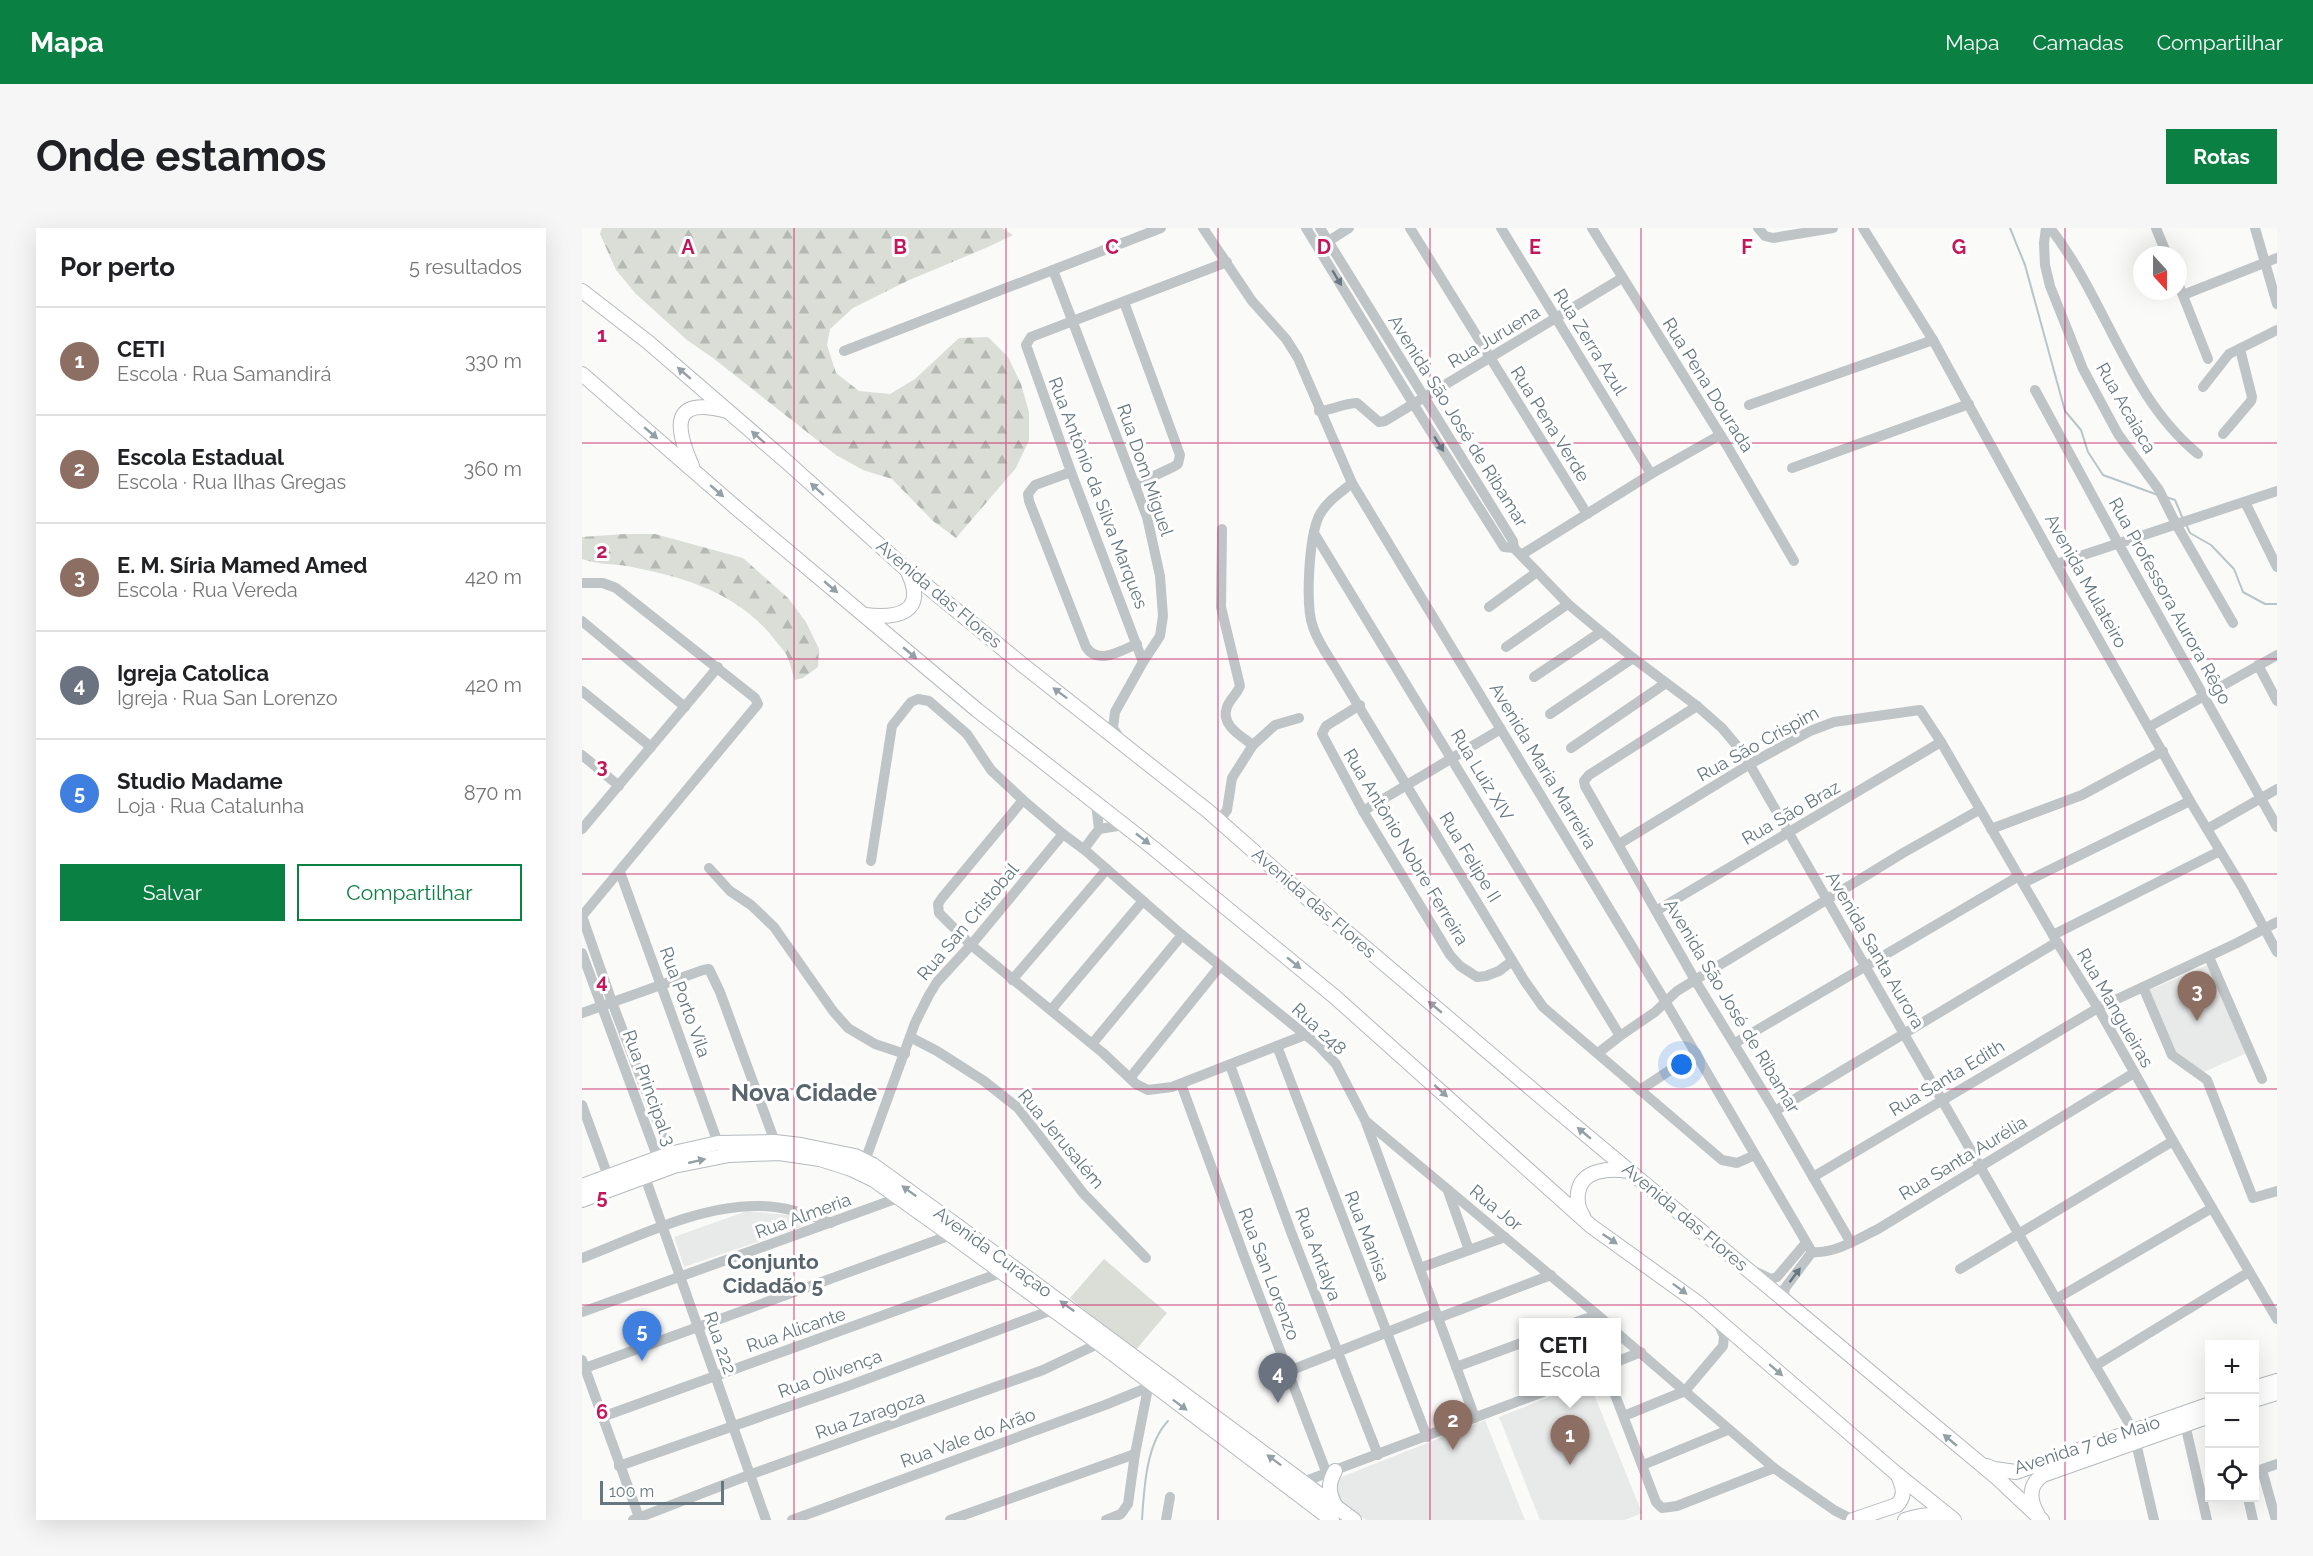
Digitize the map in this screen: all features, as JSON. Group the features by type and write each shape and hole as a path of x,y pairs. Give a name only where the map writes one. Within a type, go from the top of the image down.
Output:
{"main road":[{"name":"Avenida das Flores","path":"582,291 648,342 906,569 1219,821 1310,901 1732,1258 1995,1476 2042,1520"},
{"path":"582,374 977,710 1124,825 1335,997 1591,1227 1662,1275 1716,1318 1898,1475 1954,1520"},
{"path":"694,470 682,444 679,431 681,419 686,413 704,406 729,412"},
{"path":"865,615 897,616 908,609 913,599 914,586 906,569"},
{"name":"Avenida Curaçao","path":"582,1186 608,1176 666,1162 718,1143 775,1142 822,1149 863,1167 1105,1341 1335,1515 1354,1520"},
{"name":"Avenida Curaçao","path":"582,1200 645,1177 666,1162 729,1155 779,1153 863,1167 898,1198 1000,1273 1052,1310 1105,1341 1151,1387 1228,1433 1303,1482 1335,1515"},
{"path":"1591,1227 1580,1211 1577,1200 1578,1189 1583,1179 1599,1171 1614,1168 1629,1170"},
{"path":"2259,1386 2277,1381"},
{"path":"2259,1398 2277,1393"},
{"name":"Avenida 7 de Maio","path":"2042,1520 2031,1500 2032,1489 2039,1478 2205,1406"},
{"name":"Avenida 7 de Maio","path":"1967,1454 1994,1469 2016,1472 2135,1435 2205,1418"},
{"path":"1331,1473 1329,1488 1335,1515"},
{"path":"1853,1520 1897,1505 1901,1501 1903,1486 1898,1475"},
{"path":"1905,1520 1923,1514 1936,1515 1949,1520"}],"street":[{"path":"844,351 1161,228"},
{"name":"Avenida Maria Marreira","path":"1203,228 1252,301 1286,339 1298,358 1352,483 1696,1053 1808,1248"},
{"name":"Avenida São José de Ribamar","path":"1306,228 1419,402"},
{"name":"Avenida São José de Ribamar","path":"1320,228 1504,547 1518,551"},
{"path":"1318,247 1349,228"},
{"name":"Rua Pena Verde","path":"1410,228 1587,514"},
{"name":"Rua Zerra Azul","path":"1501,228 1651,474"},
{"name":"Rua Pena Dourada","path":"1592,228 1720,435 1794,561"},
{"path":"1758,228 1765,236 1773,238 1833,228"},
{"name":"Avenida Mulateiro","path":"1863,228 1933,340 2056,564 2277,952"},
{"path":"2048,228 2070,254 2095,296 2148,397 2174,433 2198,454"},
{"name":"Rua Acaiaca","path":"2048,228 2044,243 2047,276 2071,341 2096,396 2118,434 2159,490 2233,623"},
{"path":"2156,228 2163,246"},
{"path":"2255,228 2272,260 2277,304"},
{"path":"2187,293 2272,260"},
{"path":"1074,321 1227,262"},
{"name":"Rua Dom Miguel","path":"1053,270 1147,517 1160,576 1163,616 1160,636 1114,712"},
{"name":"Rua Juruena","path":"1319,411 1332,410 1349,403 1358,403 1379,422 1385,421 1622,278"},
{"path":"2185,300 2208,360"},
{"path":"1124,302 1180,455 1178,464 1135,484"},
{"name":"Rua Antônio da Silva Marques","path":"1074,321 1031,337 1026,350 1143,662"},
{"path":"2203,387 2222,361 2277,330"},
{"path":"1749,405 1933,340"},
{"path":"2223,434 2252,401 2240,349"},
{"name":"Rua Professora Aurora Rêgo","path":"2036,390 2118,543 2277,827"},
{"path":"1792,468 1969,404"},
{"path":"1518,551 1587,514 1720,435"},
{"path":"1071,472 1035,485 1028,494 1070,610 1086,647 1095,656 1108,655 1137,644"},
{"name":"Rua Felipe II","path":"1352,483 1331,500 1320,516 1314,533 1308,602 1313,630 1512,961 1544,1007 1722,1160 1737,1164 1755,1155"},
{"path":"2056,564 2277,491"},
{"path":"2246,502 2277,567"},
{"path":"1222,529 1221,607 1240,686 1226,707 1226,718 1227,724 1253,745"},
{"name":"Rua Luiz XIV","path":"1314,533 1620,1036"},
{"name":"Avenida Santa Aurora","path":"1518,551 1568,604 1633,658 1697,706 1727,734 1749,764 2135,1435 2154,1520"},
{"path":"1489,607 1537,572"},
{"path":"582,583 603,583 616,588 718,667 755,698 758,704 582,916 606,1008"},
{"path":"1506,647 1568,604"},
{"path":"582,621 685,707"},
{"path":"1534,677 1601,632"},
{"path":"2149,727 2277,655"},
{"path":"1550,714 1633,658"},
{"path":"2258,665 2277,701"},
{"path":"582,829 718,667"},
{"path":"1571,748 1666,683"},
{"path":"582,691 651,747"},
{"name":"Rua 248","path":"871,861 892,726 911,702 918,699 929,700 967,734 991,771 1023,800 1084,849 1142,902 1305,1035 1335,1064 1365,1119 1475,1418"},
{"name":"Rua Antônio Nobre Ferreira","path":"1360,705 1326,726 1322,734 1363,811 1437,936 1460,966 1477,977 1499,971 1512,961"},
{"name":"Avenida São José de Ribamar","path":"1697,706 1589,775 1584,781 1585,786 1695,980 1735,1043 1851,1243"},
{"path":"1077,707 1101,718 1108,717 1114,712"},
{"name":"Rua São Crispim","path":"1618,844 1749,764 1810,731 1834,722 1915,709 1924,713"},
{"path":"1114,712 1113,728 1122,742"},
{"name":"Rua Mangueiras","path":"1924,713 1979,810 2098,1008 2277,1319"},
{"path":"1219,821 1227,810 1232,778 1253,745 1275,724 1299,718"},
{"path":"1363,811 1501,729"},
{"name":"Rua São Braz","path":"1656,911 1941,742"},
{"path":"1991,829 2082,795 2163,751"},
{"path":"582,755 619,786"},
{"path":"2207,829 2277,789"},
{"path":"1023,800 938,904 939,913 971,945 1012,980 1092,1044 1142,1088 1155,1090 1181,1084 1305,1035"},
{"path":"1735,1043 1865,966 2021,879 2190,801"},
{"path":"1084,849 1099,829 1096,804"},
{"path":"1598,1053 1655,1012 1677,991 1979,810"},
{"path":"1099,829 1124,825"},
{"name":"Rua San Cristobal","path":"863,1167 915,1023 937,981 971,945 1063,834"},
{"path":"1775,1111 2055,938 2220,850"},
{"path":"709,868 730,891 751,905 774,927 832,1011 848,1028 875,1044 905,1054"},
{"path":"1012,980 1107,869"},
{"name":"Rua Porto Vila","path":"620,872 718,1143"},
{"path":"1051,1010 1142,902"},
{"path":"2264,929 2277,922"},
{"name":"Rua Santa Edith","path":"1812,1177 2098,1008 2264,929"},
{"path":"1092,1044 1182,935"},
{"path":"582,952 666,1162"},
{"path":"2209,957 2262,1079"},
{"path":"1130,1078 1220,966"},
{"path":"582,1013 606,1008 709,969 720,992 775,1142"},
{"path":"2143,987 2172,1055 2207,1080 2253,1198 2277,1191"},
{"name":"Rua Principal 3","path":"606,1008 666,1162"},
{"name":"Rua Jerusalém","path":"910,1037 984,1081 1018,1108 1083,1193 1146,1258"},
{"name":"Rua Manisa","path":"1277,1046 1427,1437"},
{"path":"1640,1090 1696,1053"},
{"name":"Rua Antalya","path":"1230,1065 1291,1232 1378,1455"},
{"name":"Rua Santa Aurélia","path":"1808,1248 1824,1252 1851,1243 1980,1168 2134,1073"},
{"name":"Rua San Lorenzo","path":"1181,1084 1244,1256 1331,1473"},
{"path":"582,1105 608,1176"},
{"name":"Rua Jor","path":"1365,1119 1600,1318"},
{"path":"1960,1269 2018,1232 2173,1141"},
{"name":"Rua 222","path":"645,1177 765,1520"},
{"path":"1448,1190 1469,1250"},
{"name":"Rua Almeria","path":"582,1312 898,1198"},
{"path":"582,1258 699,1214 728,1208 760,1206 798,1211 831,1223"},
{"path":"2056,1299 2212,1208"},
{"path":"637,1519 583,1364 697,1327 951,1236"},
{"path":"1420,1268 1505,1237"},
{"path":"1732,1258 1771,1279 1782,1274 1808,1248"},
{"path":"1783,1300 1785,1288 1808,1248"},
{"path":"2095,1366 2249,1272"},
{"name":"Rua Alicante","path":"602,1417 1000,1273"},
{"path":"1289,1371 1387,1333 1551,1275"},
{"name":"Rua Olivença","path":"619,1466 1052,1310"},
{"path":"1589,1318 1597,1315"},
{"path":"1624,1416 1685,1390 1723,1346 1723,1329 1716,1318"},
{"path":"1621,1335 1774,1468 1822,1502 1853,1520"},
{"name":"Rua Zaragoza","path":"637,1519 749,1475 1043,1370 1105,1341"},
{"path":"1456,1367 1519,1344"},
{"path":"1723,1346 1742,1345 1750,1348"},
{"path":"1621,1360 1641,1352"},
{"path":"1106,1520 1121,1514 1128,1504 1135,1454 1151,1387"},
{"name":"Rua Vale do Arão","path":"792,1520 1151,1387"},
{"path":"1303,1482 1533,1396"},
{"path":"1616,1396 1659,1506 1666,1509 1677,1506 1774,1468"},
{"path":"2185,1424 2205,1490"},
{"path":"1642,1465 1728,1430"},
{"path":"950,1520 1135,1454"},
{"path":"2259,1471 2277,1464"},
{"path":"2259,1474 2276,1520"},
{"path":"1166,1520 1170,1497"},
{"path":"2206,1502 2207,1520"},
{"path":"2249,1502 2253,1520"}],"shaded area":[{"path":"2210,964 2249,1052 2204,1072 2172,1051 2147,991"},
{"path":"747,1211 798,1216 804,1226 684,1267 674,1237"},
{"path":"1552,1396 1595,1396 1642,1513 1625,1520 1540,1520 1499,1417"},
{"path":"1485,1420 1525,1520 1367,1520 1342,1506 1334,1480"}],"green space":[{"path":"602,228 1002,228 1013,235 907,281 853,308 830,329 827,345 836,373 859,391 890,394 915,379 959,338 988,337 1008,357 1021,384 1029,412 1029,440 1016,468 956,538 933,521 892,479 863,470 836,455 687,340 636,294 616,270 600,234"},
{"path":"655,534 743,558 788,598 806,622 819,649 818,667 803,678 795,680 786,654 772,636 741,608 706,588 648,570 582,559 582,537"},
{"path":"1104,1259 1167,1313 1134,1352 1070,1298"}],"waterway":[{"path":"2010,228 2025,265 2065,411 2081,430 2088,452 2103,475 2158,495"},
{"path":"2166,497 2175,500 2183,519"},
{"path":"2186,524 2190,533 2211,545 2234,569 2243,592 2265,604 2277,604"},
{"path":"1142,1520 1147,1468 1155,1442 1168,1421"}],"place":[{"name":"E. M. Síria Mamed Amed","path":"2197,1021"},
{"name":"Studio Madame","path":"642,1361"},
{"name":"Igreja Catolica","path":"1278,1403"},
{"name":"Escola Estadual","path":"1453,1450"},
{"name":"CETI","path":"1570,1465"}],"district":[{"name":"Nova Cidade","path":"804,1093"},
{"name":"Conjunto Cidadão 5","path":"773,1274"}]}
